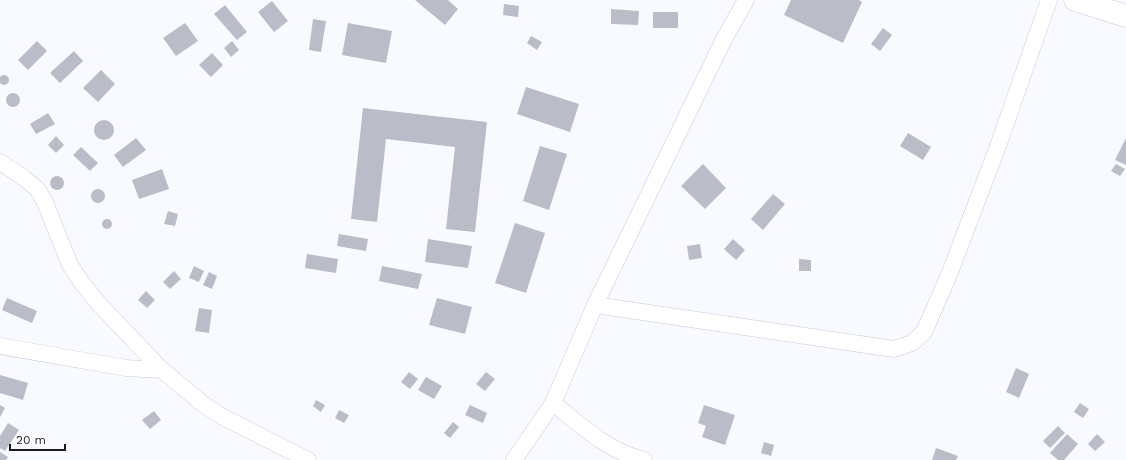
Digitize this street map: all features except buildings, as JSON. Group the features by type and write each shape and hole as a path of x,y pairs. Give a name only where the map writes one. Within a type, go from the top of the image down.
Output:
{"street":[{"path":"514,460 553,403 595,305 723,42 746,0"},
{"path":"595,305 894,349 912,343 924,332 949,275 998,146 1049,0"},
{"path":"1075,0 1126,16"},
{"path":"0,162 24,178 37,189 44,200 70,265 82,284 162,370 203,404 221,416 308,460"},
{"path":"0,346 126,368 162,370"},
{"path":"553,403 605,444 644,460"}]}
